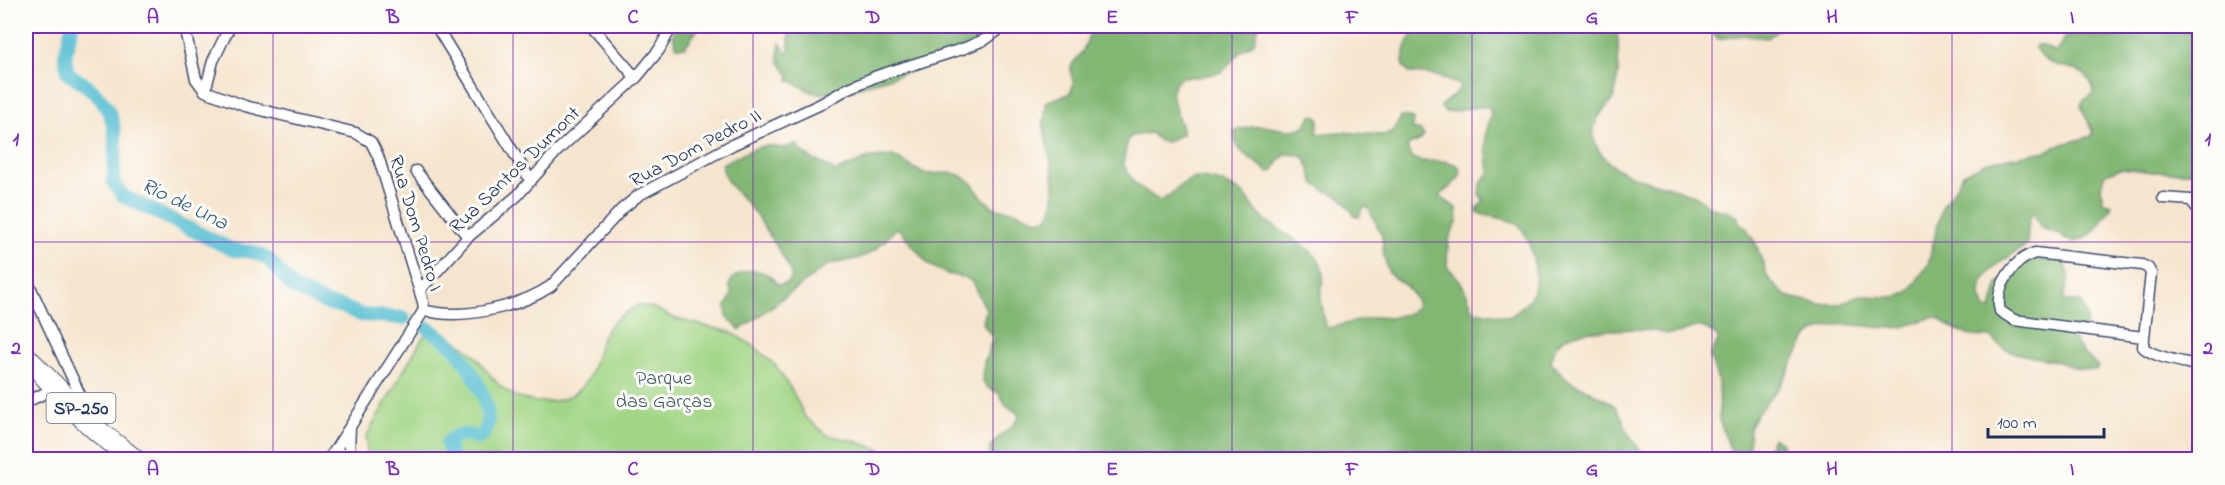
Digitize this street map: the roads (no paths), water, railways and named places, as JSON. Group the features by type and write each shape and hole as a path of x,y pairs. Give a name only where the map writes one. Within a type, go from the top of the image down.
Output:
{"main road":[{"name":"SP-250","path":"26,351 56,388"},
{"name":"SP-250","path":"26,362 104,430 142,459"},
{"name":"SP-250","path":"81,409 108,446 133,459"},
{"path":"331,457 343,455 351,459"}],"street":[{"path":"184,26 196,79 205,91"},
{"path":"205,91 213,61 230,26"},
{"path":"436,26 531,181"},
{"path":"591,26 636,78"},
{"name":"Rua Santos Dumont","path":"420,290 468,237 531,181 558,150 636,78 659,50 672,26"},
{"name":"Rua Dom Pedro II","path":"424,310 435,314 478,312 507,306 540,293 551,286 622,209 639,195 732,145 821,104 847,89 877,76 965,48 986,39 1004,26"},
{"name":"Rua Dom Pedro I","path":"205,91 245,106 356,133 371,142 378,156 420,290 424,310"},
{"path":"416,171 468,237"},
{"path":"2163,198 2191,200 2199,212"},
{"path":"2143,337 2024,322 2006,316 2000,311 1997,301 2002,284 2025,256 2035,253 2142,265 2151,273 2143,347 2147,351 2199,366"},
{"path":"26,278 81,409"},
{"path":"331,457 424,310"},
{"path":"26,402 56,388"},
{"path":"350,425 351,459"},
{"path":"2193,459 2199,438"}],"waterway":[{"name":"Rio de Una","path":"72,26 65,56 68,74 85,84 97,95 106,106 112,119 115,147 113,182 123,196 233,250 253,252 268,259 292,287 325,303 343,307 361,315 404,318"},
{"name":"Rio de Una","path":"427,328 450,344 463,359 476,381 486,407 488,419 486,430 479,438 461,435 450,439 447,443 452,460"}],"park label":[{"name":"Parque das Garças","path":"664,388"}]}
